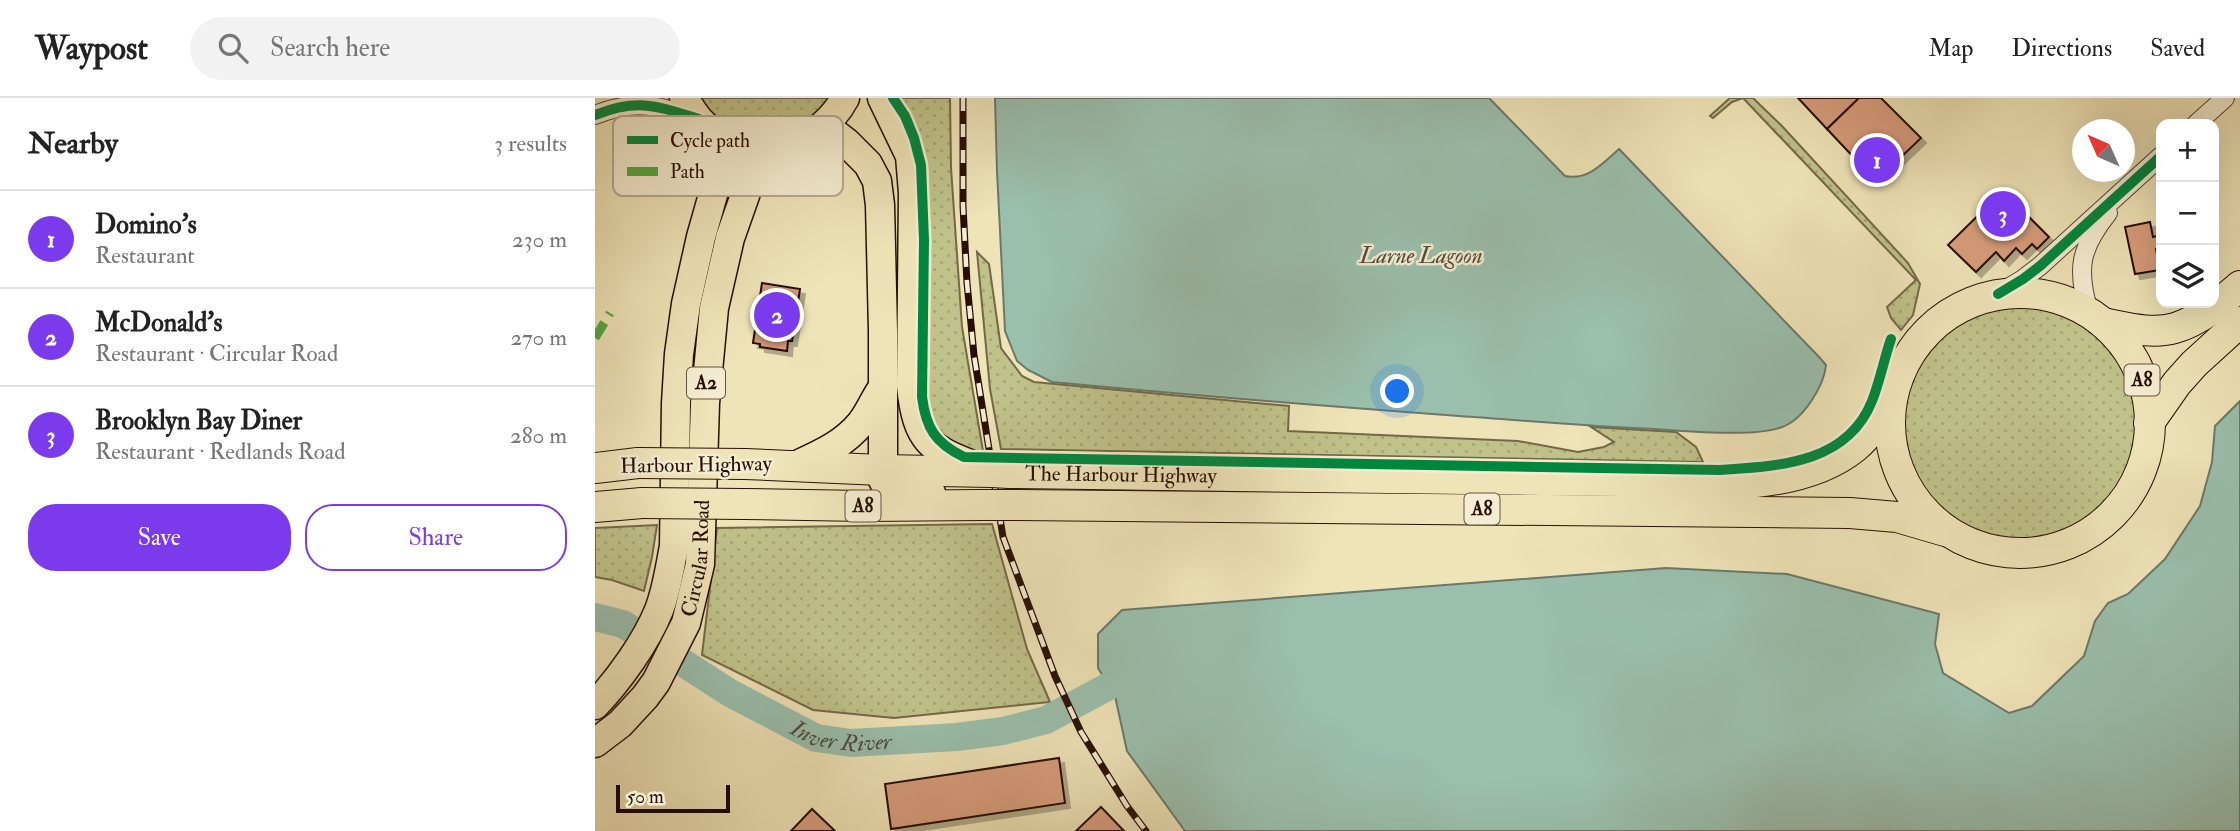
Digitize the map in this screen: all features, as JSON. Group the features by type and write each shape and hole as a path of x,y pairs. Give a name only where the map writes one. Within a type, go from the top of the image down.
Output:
{"highway":[{"name":"A8","path":"2096,317 2133,358 2147,399 2148,449 2142,469 2130,492 2100,526 2079,541 2039,554 2020,555 1979,548 1945,531 1928,517 1904,482 1892,446 1890,400 1896,378 1908,354 1926,333 1966,306 1998,294 2025,293 2056,298 2096,317 2148,330 2174,328 2220,303 2240,286"},
{"name":"A8","path":"2149,423 2194,364 2240,322"},
{"name":"The Harbour Highway","path":"1000,490 1622,481 1694,484 1755,482 1801,473 1833,462 1869,433 1890,400"},
{"name":"Harbour Highway","path":"595,468 638,463 797,465"},
{"name":"A8","path":"797,465 881,470 1111,506 1850,513 1897,517 1945,531"},
{"name":"A8","path":"595,507 642,503 864,506 1000,490"}],"main road":[{"name":"A2","path":"832,116 845,98"},
{"path":"881,98 910,156 913,193 911,386 918,424 927,442 1000,490"},
{"path":"843,140 868,164 877,181 880,205 883,388 881,470"},
{"name":"Circular Road","path":"595,705 613,685 633,654 656,616 666,588 674,546 676,402 686,304 713,196"},
{"name":"Circular Road","path":"595,743 620,724 656,682 687,623 700,564 705,403 712,326 730,237 745,196"},
{"path":"797,465 829,450 849,435 862,421 883,388"}],"street":[{"path":"2202,119 2225,98"},
{"path":"595,115 640,101 666,109 695,113"},
{"path":"1998,294 2039,265 2156,161"},
{"path":"2096,317 2081,282 2083,253 2106,215 2156,161"}],"green space":[{"path":"695,98 831,98 817,116 711,116"},
{"path":"897,98 950,98 951,168 962,327 983,451 975,453 954,448 931,425 925,390 925,176 915,136"},
{"path":"1730,98 1743,98 1732,102 1713,118 1710,116"},
{"path":"1743,98 1753,98 1781,125 1908,263 1920,284 1913,315 1901,330 1891,318 1887,307 1916,280"},
{"path":"977,252 989,264 1001,348 1022,376 1034,382 1289,406 1288,431 1518,441 1578,452 1604,447 1614,442 1591,427 1676,432 1696,447 1703,462 1001,449 990,389"},
{"path":"2009,306 2033,306 2066,315 2086,325 2104,340 2119,358 2129,378 2136,400 2136,446 2129,468 2119,488 2104,506 2086,521 2055,535 2033,540 2009,540 1987,535 1956,521 1930,497 1909,457 1904,435 1904,411 1909,389 1923,358 1947,332 1987,311"},
{"path":"992,524 1027,649 1050,702 894,718 813,710 702,655 717,528"},
{"path":"657,525 644,591 595,577 595,528"}],"water":[{"name":"Larne Lagoon","path":"995,98 1489,98 1565,176 1588,173 1619,149 1820,358 1826,365 1821,383 1805,410 1790,423 1768,431 1731,433 1459,416 1052,382 1017,361 1005,331"},
{"path":"2240,401 2240,831 1185,831 1127,751 1115,696 1098,668 1098,634 1122,610 1666,568 1787,574 1939,614 1935,644 1943,673 2009,713 2032,706 2084,656 2095,621 2108,603 2128,594 2165,559 2200,506 2212,462 2215,426"}],"building":[{"path":"1798,98 1859,98 1827,129"},
{"path":"1859,98 1881,98 1921,138 1876,181 1827,129"},
{"path":"2003,191 2049,237 2037,249 2032,244 2022,254 2016,248 2004,261 1996,252 1976,272 1948,245"},
{"path":"2150,222 2153,237 2156,236 2156,271 2135,274 2125,227"},
{"path":"762,283 800,289 792,341 788,341 787,351 760,347 760,344 753,343"},
{"path":"1059,758 1065,803 891,829 885,784"},
{"path":"1101,807 1124,831 1076,831"},
{"path":"812,809 835,831 791,831"}],"waterway":[{"name":"Inver River","path":"595,617 623,624 730,693 816,738 851,743 957,737 1003,731 1046,720 1109,686"}],"railway":[{"path":"963,98 963,206 967,283 974,355 1003,537 1055,676 1081,732 1127,806 1146,831"}],"marked path":[{"path":"595,338 610,313"}],"cycle path":[{"path":"893,98 905,116 921,165 924,408 929,426 939,440 964,457 1720,470 1765,466 1808,458 1846,438 1861,422 1872,401 1891,339"},
{"path":"595,115 636,105 671,110 690,116"},
{"path":"1998,294 2040,266 2156,161"}],"place":[{"name":"Domino's","path":"1877,160"},
{"name":"Brooklyn Bay Diner","path":"2003,214"},
{"name":"McDonald's","path":"777,315"}]}
